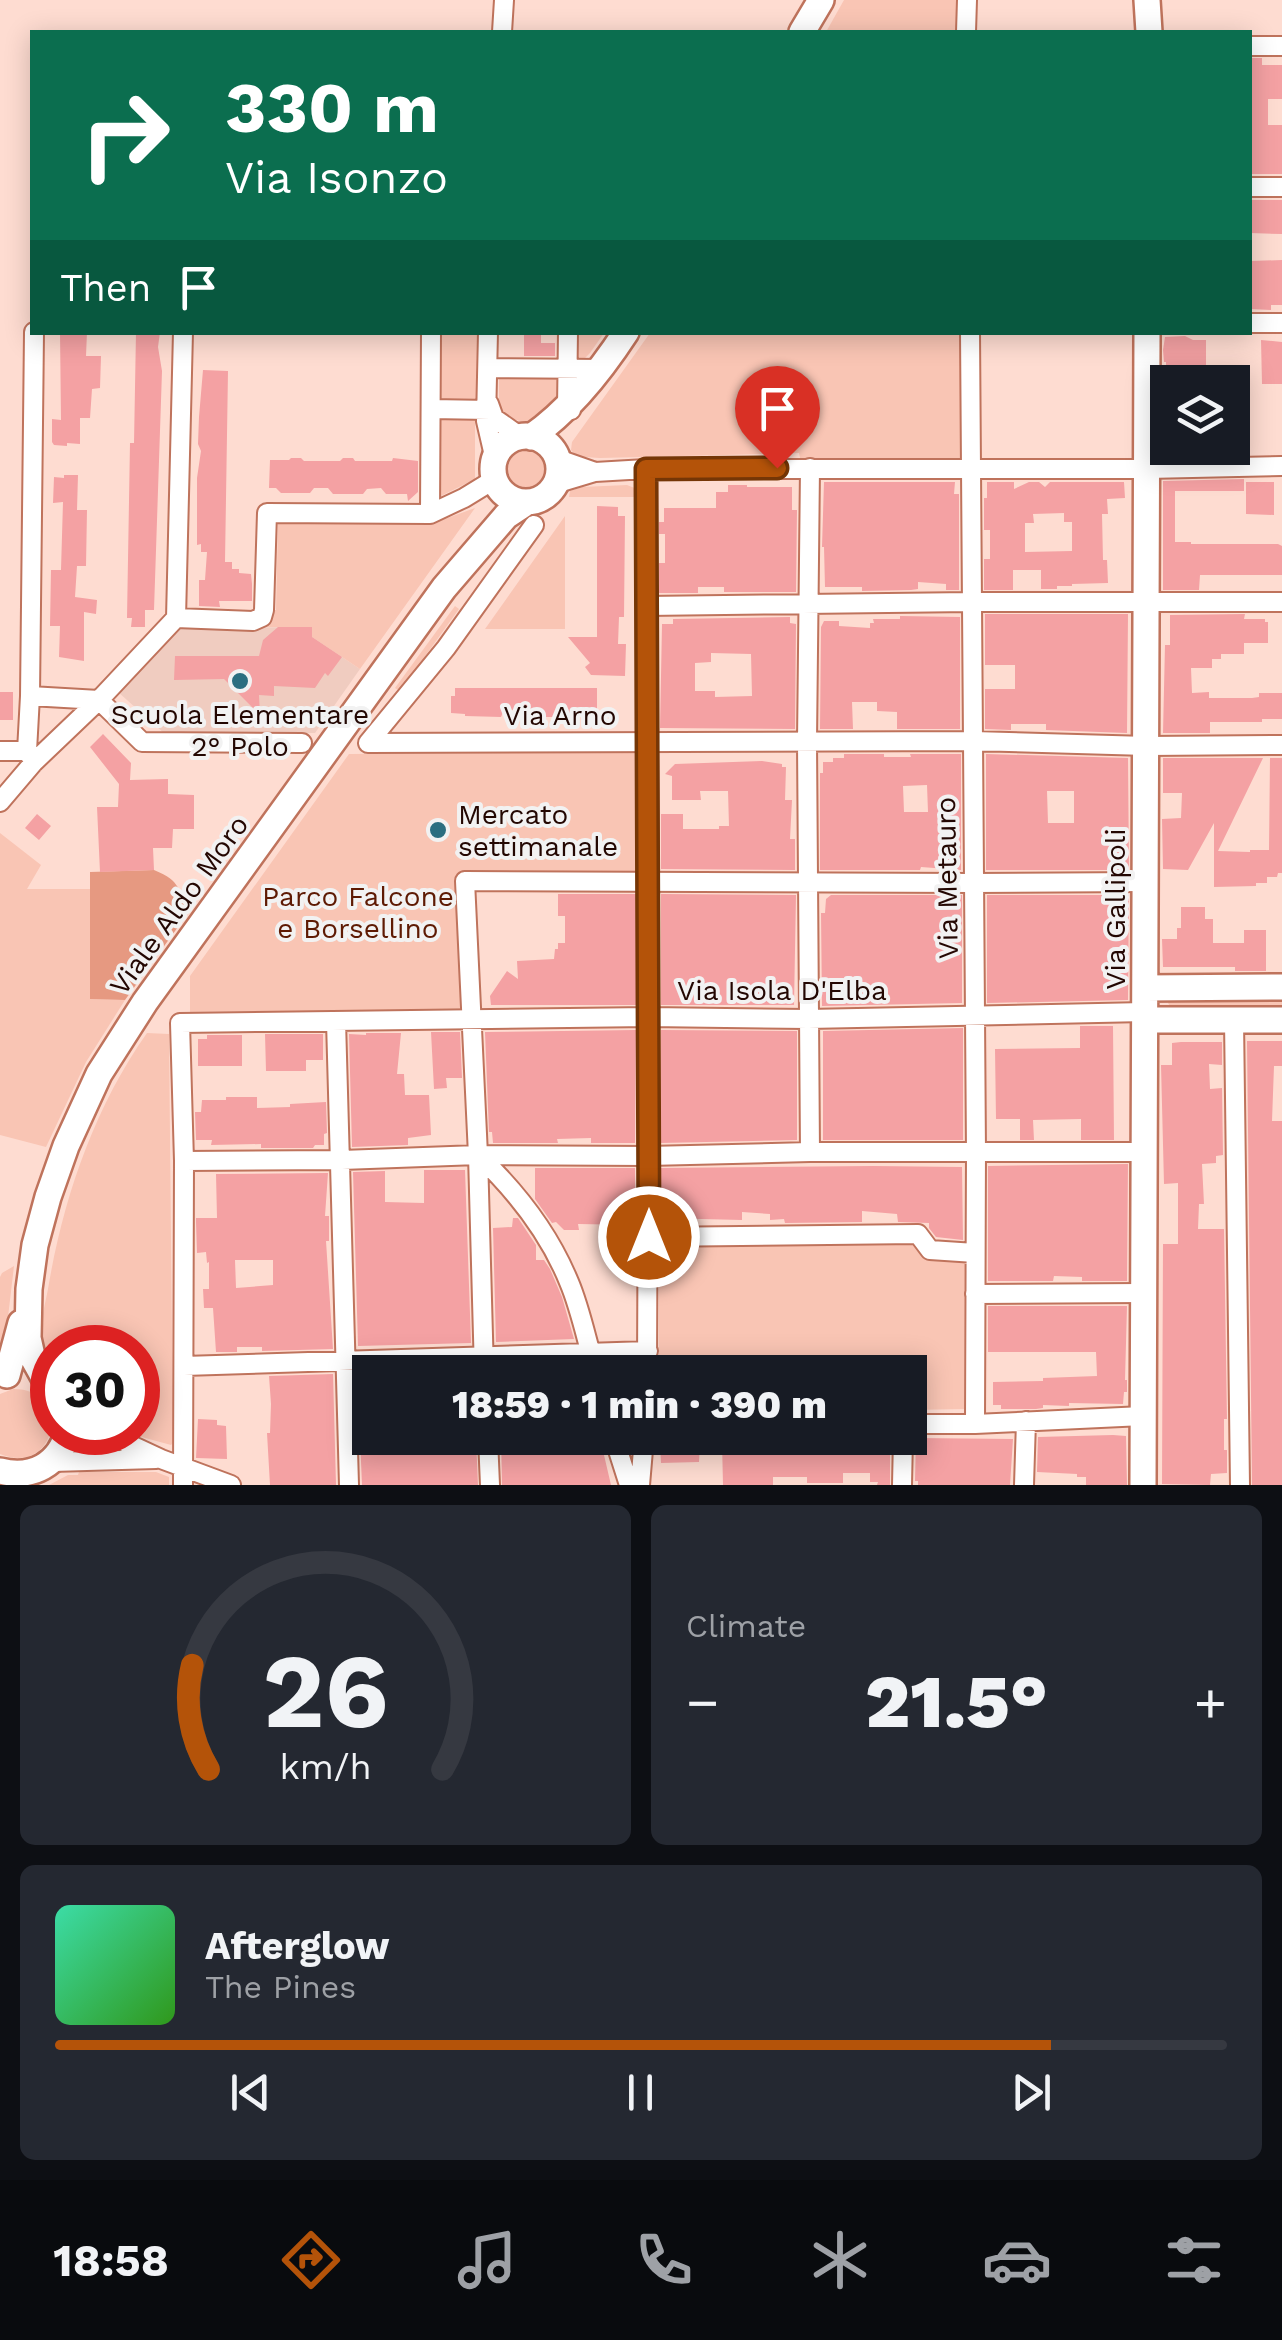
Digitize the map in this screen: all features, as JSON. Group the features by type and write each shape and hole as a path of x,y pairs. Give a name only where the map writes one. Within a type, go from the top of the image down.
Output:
{"main road":[{"path":"803,30 821,0"},
{"path":"1147,0 1149,30"},
{"name":"Via Gallipoli","path":"1143,1485 1148,335"},
{"name":"Viale Aldo Moro","path":"444,588 506,516 530,514 544,497 572,410 610,356"},
{"name":"Viale Aldo Moro","path":"30,1377 4,1376 29,1289 39,1226 82,1108 122,1035 444,588 486,518 504,445 572,410"},
{"path":"526,437 540,440 556,465"},
{"path":"496,474 513,499 530,514"},
{"path":"1145,1007 1282,987"},
{"path":"1145,1007 1234,1020 1282,1020"},
{"name":"Viale Aldo Moro","path":"29,1289 30,1348"},
{"path":"0,1470 14,1474 38,1472"}],"street":[{"path":"502,30 504,0"},
{"path":"966,30 967,0"},
{"path":"1252,46 1282,46"},
{"path":"1252,187 1282,187"},
{"path":"1252,324 1282,323"},
{"path":"31,757 34,335"},
{"path":"0,802 31,757 99,700 176,618 183,335"},
{"path":"430,514 431,335"},
{"path":"176,618 253,621 262,617 267,513 430,514 464,498 496,474 486,421 488,335"},
{"path":"568,335 572,410"},
{"name":"Via Metauro","path":"970,335 975,1424"},
{"path":"488,368 568,369 610,356"},
{"path":"430,409 488,406"},
{"path":"488,406 494,418 526,437"},
{"path":"556,465 595,472 1282,466"},
{"path":"810,468 810,1152"},
{"path":"646,469 648,1355"},
{"name":"Via Arno","path":"530,514 446,648 368,743 973,741 1282,746"},
{"path":"646,606 1282,602"},
{"path":"30,696 99,700 142,742 302,744"},
{"path":"0,751 31,757"},
{"path":"484,1355 465,881 1146,882"},
{"name":"Via Isola D'Elba","path":"184,1161 180,1023 649,1017 808,1020 1145,1007"},
{"path":"1234,1020 1240,1485"},
{"path":"336,1021 349,1485"},
{"path":"183,1476 184,1161 478,1155 1145,1152"},
{"path":"478,1155 508,1184 534,1218 570,1282 591,1355"},
{"path":"649,1237 918,1234 930,1250 975,1253"},
{"path":"975,1294 1144,1293"},
{"path":"564,1355 648,1351"},
{"path":"184,1366 352,1361"},
{"path":"927,1424 1143,1416"},
{"path":"1024,1485 1026,1422"},
{"path":"152,1455 183,1476 231,1485"},
{"path":"489,1455 490,1485"},
{"path":"619,1455 629,1485"},
{"path":"640,1485 643,1455"},
{"path":"902,1485 903,1455"},
{"path":"38,1472 161,1459"}],"shaded area":[{"name":"Scuola Elementare 2° Polo","path":"312,627 312,637 360,669 315,733 165,734 118,692 178,628"},
{"path":"154,870 174,882 191,909 125,1000 90,999 90,872"}],"green space":[{"path":"844,0 959,0 960,30 827,30"},
{"path":"434,335 477,335 476,404 433,404"},
{"path":"571,335 603,335 578,365 571,364"},
{"path":"649,335 961,335 959,459 800,458 799,453 600,458 577,455 571,450 572,442"},
{"path":"499,371 565,372 564,384 541,421 524,422 499,409"},
{"path":"433,415 475,415 475,479 433,500"},
{"path":"527,450 541,455 546,469 541,483 527,488 513,483 508,469 513,455"},
{"path":"627,485 637,489 635,497 569,497 570,491 582,487"},
{"path":"475,508 360,669 312,637 312,627 260,627 276,610 278,524 431,524"},
{"path":"565,516 565,629 485,629"},
{"path":"455,606 459,609 400,691 395,688"},
{"name":"Parco Falcone e Borsellino","path":"642,752 644,876 456,876 462,1010 190,1012 190,976 349,754"},
{"path":"0,833 41,865 27,889 90,889 90,999 125,1000 86,1062 46,1147 0,1135"},
{"path":"1282,997 1282,1008 1171,1008 1168,1003 1170,999"},
{"path":"147,1033 169,1034 171,1445 160,1442 160,1325 42,1325 54,1255 72,1188 96,1123"},
{"path":"659,1244 915,1245 926,1259 965,1262 964,1409 927,1410 927,1355 659,1355"},
{"path":"14,1266 4,1351 0,1361 0,1277"},
{"path":"13,1389 30,1392 31,1455 19,1458 0,1454 0,1394"},
{"path":"79,1472 156,1472 169,1477 169,1485 49,1485"}],"building":[{"path":"1252,58 1262,58 1262,65 1282,65 1282,99 1268,99 1268,125 1282,125 1282,174 1252,174"},
{"path":"1252,200 1282,200 1282,234 1252,233"},
{"path":"1282,260 1282,305 1271,305 1271,310 1252,309 1252,261"},
{"path":"60,335 87,335 86,356 101,356 100,388 92,389 90,418 80,418 80,444 54,445 52,419 61,420"},
{"path":"136,335 160,335 162,371 154,610 145,610 145,627 131,627 132,618 127,618 130,443 134,443"},
{"path":"524,335 541,335 541,343 555,343 555,356 524,356"},
{"path":"1165,337 1206,340 1206,365 1166,365"},
{"path":"1261,340 1282,342 1282,384 1262,384"},
{"path":"203,370 228,371 225,562 232,562 232,569 239,569 239,573 251,574 252,584 252,601 219,601 220,607 199,606 199,580 205,580 207,552 201,552 201,544 197,545"},
{"path":"270,460 418,461 418,492 408,501 407,494 386,494 381,488 367,489 363,494 333,494 328,488 314,488 310,493 281,493 269,488"},
{"path":"78,475 77,510 87,510 86,566 77,566 75,597 97,600 96,614 84,612 84,661 59,657 60,626 50,626 51,570 61,570 63,502 53,503 54,477"},
{"path":"1244,479 1244,491 1175,491 1175,542 1278,544 1282,546 1282,575 1200,575 1199,590 1163,590 1163,481"},
{"path":"824,482 955,482 954,494 959,494 959,590 946,590 946,584 918,582 918,589 911,590 825,587"},
{"path":"987,482 1014,482 1014,489 1029,482 1045,487 1050,482 1124,482 1125,498 1107,499 1108,514 1102,514 1108,583 1041,589 1041,570 1013,570 1013,590 984,590 984,559 990,559 990,530 984,530","holes":["1064,513 1064,522 1072,522 1072,551 1025,552 1025,523 1034,523 1033,514"]},
{"path":"1246,482 1274,482 1274,515 1246,514"},
{"path":"728,485 792,487 792,510 797,510 796,592 724,592 724,587 698,587 698,593 659,593 659,563 665,563 665,534 659,534 664,508 716,508 716,492 728,492"},
{"path":"597,506 618,507 618,516 625,516 624,617 619,617 618,644 626,644 625,676 591,675 585,667 590,663 568,637 597,637"},
{"path":"985,614 1128,614 1127,733 1046,730 1046,724 1011,724 1011,730 985,729 985,689 1015,689 1015,665 985,665"},
{"path":"1245,614 1244,619 1268,622 1268,643 1244,643 1244,654 1221,654 1221,659 1212,659 1212,668 1191,668 1192,693 1209,692 1209,698 1252,698 1259,697 1259,693 1282,693 1282,719 1210,722 1210,733 1163,733 1165,645 1170,645 1170,615"},
{"path":"790,617 790,623 796,624 795,729 660,728 662,624 673,624 673,619","holes":["711,653 751,654 752,696 715,697 715,691 695,691 695,663 711,662"]},
{"path":"960,617 960,729 897,729 897,712 877,711 877,702 852,702 853,729 820,729 824,621 870,628 873,619"},
{"path":"278,627 312,627 312,637 342,657 315,688 274,686 274,696 259,695 260,715 224,679 174,680 175,656 259,656 263,640"},
{"path":"455,688 597,688 597,713 546,717 544,711 504,710 501,717 465,716 451,713"},
{"path":"0,692 13,692 13,720 0,720"},
{"path":"103,734 131,763 130,780 168,779 168,794 194,795 194,829 173,829 172,848 153,848 154,870 100,872 97,807 118,807 119,784 90,747"},
{"path":"844,754 961,754 961,870 820,870 820,773 823,762 844,758","holes":["927,785 928,812 904,812 903,786"]},
{"path":"986,754 1128,758 1129,870 986,870","holes":["1047,791 1074,791 1074,823 1048,823"]},
{"path":"1163,758 1263,758 1218,851 1250,852 1269,850 1270,758 1282,758 1282,873 1267,877 1267,883 1256,886 1214,887 1214,823 1188,870 1163,869 1162,819 1181,818 1182,793 1163,793"},
{"path":"762,761 786,767 785,800 792,800 790,839 795,839 795,870 661,869 661,814 683,814 683,829 729,826 728,791 700,791 701,800 672,800 672,776 665,774 675,764"},
{"path":"37,814 51,826 39,840 25,828"},
{"path":"558,894 636,894 636,1005 491,1005 490,996 507,971 518,979 517,961 554,959 558,943 565,943 565,916 558,916"},
{"path":"661,894 796,895 794,1005 661,1005"},
{"path":"831,895 962,895 962,1003 822,1006 821,913 825,913 826,899"},
{"path":"987,895 1129,895 1128,1000 987,1003"},
{"path":"1181,907 1205,907 1205,919 1213,919 1213,943 1244,943 1244,930 1266,930 1266,971 1163,967 1162,939 1177,939"},
{"path":"1080,1026 1113,1026 1114,1140 1081,1140 1081,1119 1033,1120 1034,1140 1020,1140 1020,1119 996,1119 995,1049 1080,1048"},
{"path":"963,1028 963,1140 823,1140 823,1031"},
{"path":"636,1030 635,1143 591,1143 591,1138 557,1139 558,1143 493,1143 489,1132 485,1032"},
{"path":"661,1030 797,1031 797,1140 660,1143"},
{"path":"431,1032 460,1032 462,1078 446,1078 447,1088 434,1089"},
{"path":"401,1033 397,1074 404,1074 405,1095 429,1095 431,1135 408,1138 408,1145 352,1147 349,1034"},
{"path":"265,1034 323,1034 323,1060 306,1060 306,1071 266,1071"},
{"path":"207,1035 242,1035 242,1066 198,1066 198,1039 207,1039"},
{"path":"1247,1041 1282,1041 1282,1066 1274,1066 1272,1121 1282,1121 1282,1485 1252,1485"},
{"path":"1222,1042 1222,1065 1209,1064 1210,1089 1222,1088 1223,1155 1216,1156 1216,1163 1202,1164 1204,1204 1199,1204 1198,1229 1224,1229 1227,1473 1211,1474 1210,1485 1162,1484 1163,1244 1178,1244 1178,1183 1164,1184 1161,1065 1172,1065 1172,1043"},
{"path":"257,1097 257,1108 326,1102 324,1145 261,1148 261,1144 211,1145 212,1140 196,1140 195,1112 201,1112 202,1100"},
{"path":"1128,1164 1127,1281 1082,1281 1082,1277 1054,1276 1053,1281 988,1281 988,1166"},
{"path":"962,1167 963,1240 936,1237 929,1223 898,1222 897,1214 862,1211 862,1222 785,1223 784,1219 770,1220 770,1214 742,1212 742,1220 660,1218 660,1168"},
{"path":"535,1168 635,1168 635,1225 578,1224 579,1230 564,1230 552,1223 535,1199"},
{"path":"424,1170 465,1170 471,1343 358,1346 353,1172 385,1171 385,1202 424,1203"},
{"path":"328,1173 325,1216 329,1216 326,1241 333,1349 262,1351 262,1347 237,1347 237,1352 216,1352 213,1308 204,1308 203,1289 209,1289 209,1262 206,1252 197,1253 196,1218 217,1218 216,1174","holes":["235,1260 273,1260 273,1285 236,1288"]},
{"path":"513,1218 518,1218 536,1245 536,1260 544,1260 550,1269 574,1339 496,1342 493,1228 512,1227"},
{"path":"988,1306 1127,1306 1127,1392 1123,1404 1069,1403 1036,1409 1001,1409 1001,1405 993,1405 993,1382 1097,1376 1096,1352 988,1352"},
{"path":"333,1374 336,1485 270,1485 269,1376"},
{"path":"198,1419 217,1420 217,1425 226,1426 227,1459 196,1458"},
{"path":"1126,1436 1127,1485 1086,1485 1086,1477 1077,1474 1037,1472 1038,1437"},
{"path":"927,1438 1013,1439 1010,1485 918,1485 916,1455 927,1455"},
{"path":"361,1455 477,1455 478,1485 362,1485"},
{"path":"501,1455 604,1455 611,1485 502,1485"},
{"path":"661,1455 699,1455 699,1462 661,1463"},
{"path":"722,1455 890,1455 890,1485 870,1482 870,1473 843,1473 843,1483 807,1483 807,1477 773,1477 773,1485 723,1485"}],"place":[{"name":"Scuola Elementare 2° Polo","path":"240,681"},
{"name":"Mercato settimanale","path":"438,830"}],"route":[{"path":"649,1237 646,469 777,468"}]}
